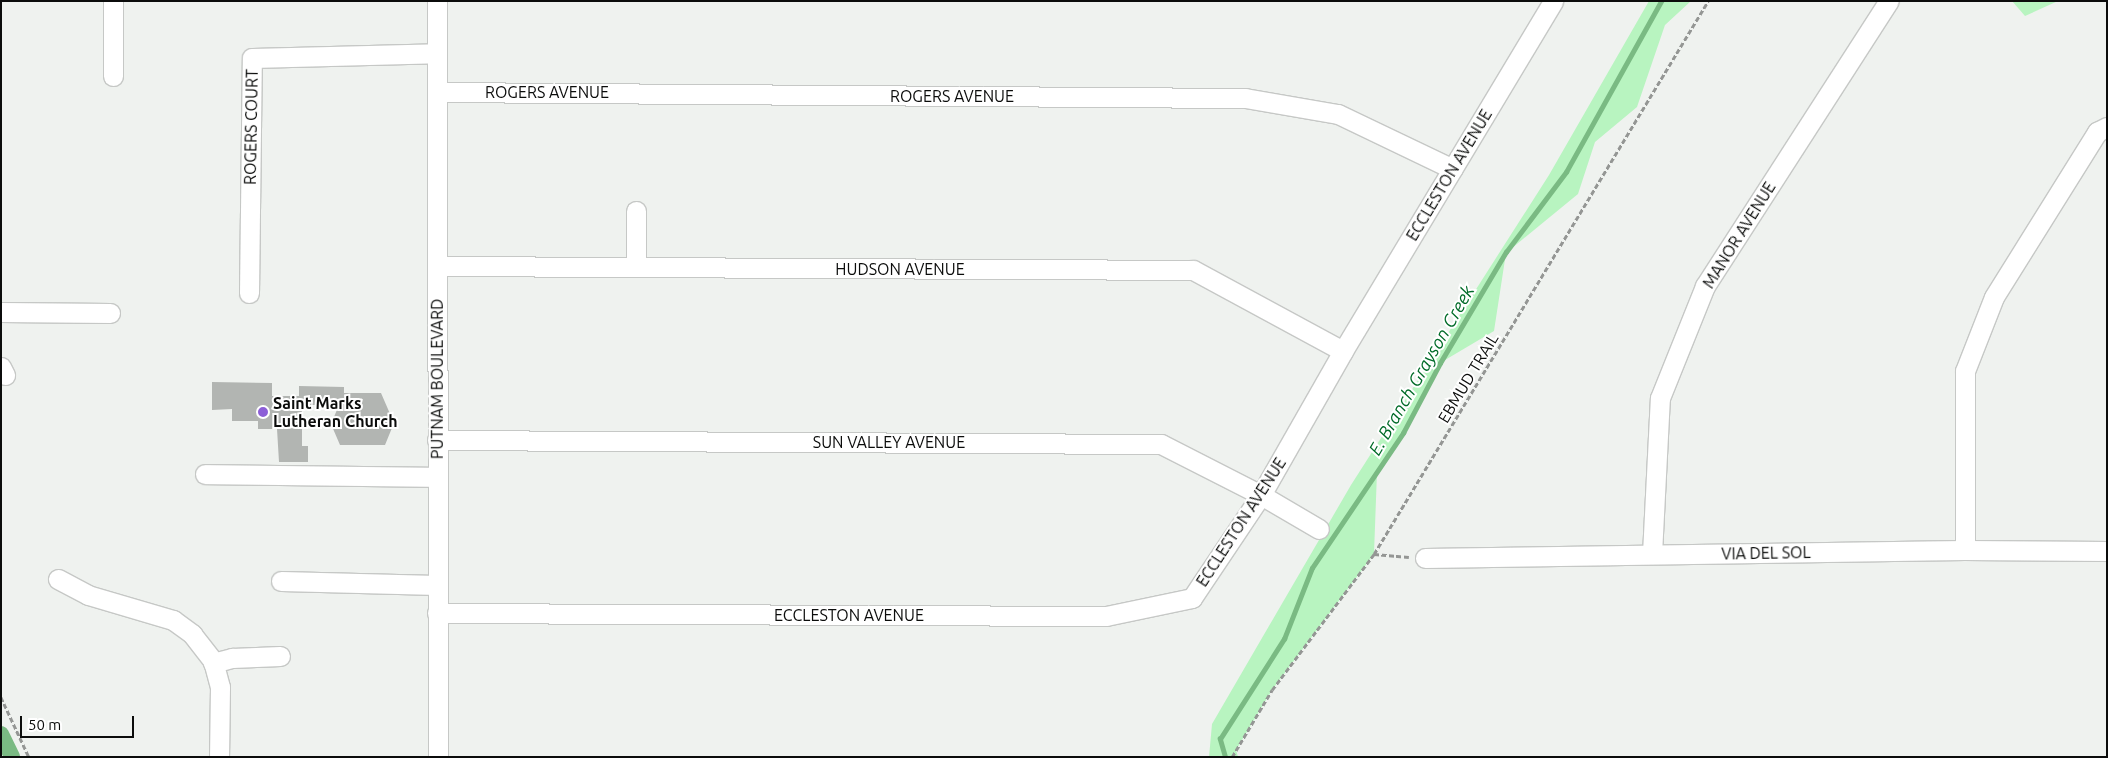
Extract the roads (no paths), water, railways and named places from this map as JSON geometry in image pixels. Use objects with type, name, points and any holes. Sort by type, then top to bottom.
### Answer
[{"type":"street","points":[[113,1],[113,76]]},
{"type":"street","name":"PUTNAM BOULEVARD","points":[[438,1],[438,757]]},
{"type":"street","name":"ECCLESTON AVENUE","points":[[438,613],[1106,616],[1192,598],[1261,495],[1343,351],[1553,1]]},
{"type":"street","name":"MANOR AVENUE","points":[[1652,554],[1660,398],[1705,286],[1889,1]]},
{"type":"street","name":"ROGERS COURT","points":[[249,293],[252,58],[437,52]]},
{"type":"street","name":"ROGERS AVENUE","points":[[437,92],[1245,98],[1338,114],[1453,168]]},
{"type":"street","points":[[1965,550],[1965,371],[1994,297],[2097,132],[2107,128]]},
{"type":"street","points":[[636,211],[636,267]]},
{"type":"street","name":"HUDSON AVENUE","points":[[437,266],[1193,270],[1343,351]]},
{"type":"street","points":[[1,312],[110,313]]},
{"type":"street","name":"SUN VALLEY AVENUE","points":[[438,440],[1161,444],[1261,495],[1319,528]]},
{"type":"street","points":[[205,474],[438,477]]},
{"type":"street","name":"VIA DEL SOL","points":[[1425,558],[1965,550],[2107,551]]},
{"type":"street","points":[[58,579],[88,595],[173,620],[192,634],[213,663],[220,687],[219,757]]},
{"type":"street","points":[[281,581],[438,585]]},
{"type":"street","points":[[213,663],[232,658],[280,656]]},
{"type":"waterway","name":"E. Branch Grayson Creek","points":[[1225,757],[1220,739],[1284,639],[1312,568],[1403,433],[1440,363],[1506,252],[1566,172],[1661,1]]},
{"type":"waterway","points":[[1,734],[12,757]]},
{"type":"place","name":"Saint Marks Lutheran Church","points":[[263,412]]}]
